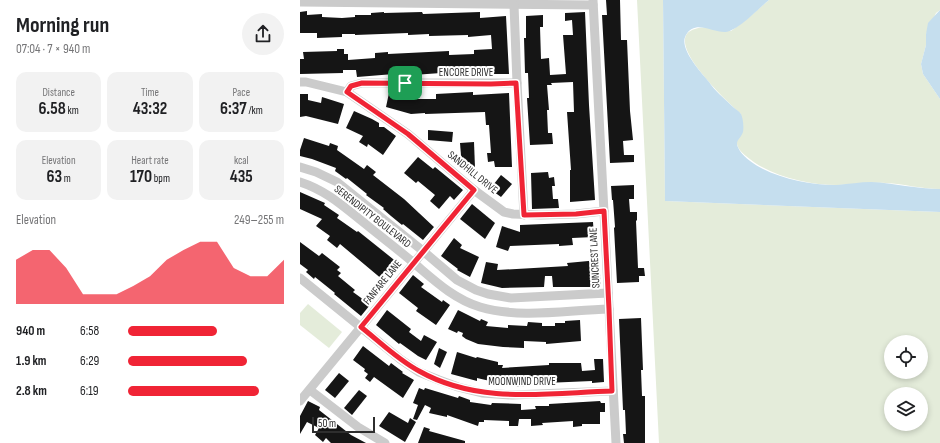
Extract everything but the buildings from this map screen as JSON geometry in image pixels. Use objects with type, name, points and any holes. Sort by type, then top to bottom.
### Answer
[{"type":"street","points":[[300,2],[514,5],[593,2]]},
{"type":"street","name":"SUNCREST LANE","points":[[593,2],[612,391],[616,443]]},
{"type":"street","points":[[514,5],[516,83],[524,215]]},
{"type":"street","points":[[300,82],[306,82],[347,92]]},
{"type":"street","name":"ENCORE DRIVE","points":[[347,92],[351,86],[362,83],[516,83]]},
{"type":"street","name":"SANDHILL DRIVE","points":[[347,92],[408,134],[474,190],[504,212],[524,215],[576,214],[604,211]]},
{"type":"street","name":"SERENDIPITY BOULEVARD","points":[[300,167],[316,172],[337,182],[457,280],[476,290],[488,294],[511,298],[608,293]]},
{"type":"street","name":"SERENDIPITY BOULEVARD","points":[[300,182],[313,186],[331,196],[443,288],[455,297],[469,304],[493,310],[517,313],[609,309]]},
{"type":"street","name":"FANFARE LANE","points":[[300,401],[474,190]]},
{"type":"street","name":"MOONWIND DRIVE","points":[[300,278],[400,359],[419,372],[439,380],[482,393],[512,395],[612,391]]},
{"type":"street","points":[[310,390],[358,427],[385,443]]},
{"type":"green space","points":[[637,0],[663,0],[665,201],[940,212],[940,443],[659,443]]},
{"type":"green space","points":[[769,0],[940,0],[940,10],[936,13],[926,34],[926,45],[921,64],[923,74],[940,99],[940,189],[886,183],[825,185],[801,181],[766,169],[755,163],[742,152],[737,143],[741,114],[700,72],[685,45],[686,35],[695,29],[704,27],[731,31]]},
{"type":"green space","points":[[308,304],[342,332],[329,348],[300,325],[300,313]]},
{"type":"water","points":[[663,0],[769,0],[737,27],[731,30],[721,32],[699,27],[694,28],[690,30],[684,40],[688,53],[696,66],[717,91],[741,114],[743,120],[743,132],[737,145],[740,151],[748,159],[771,173],[799,181],[826,185],[871,182],[940,189],[940,212],[665,201]]},
{"type":"water","points":[[940,10],[940,99],[923,74],[921,64],[926,45],[928,23]]},
{"type":"route","points":[[362,83],[405,83],[516,83],[524,215],[576,214],[604,211],[612,391],[512,395],[482,393],[458,387],[419,372],[400,359],[361,327],[474,190],[408,134],[347,92],[351,86],[362,83]]}]
